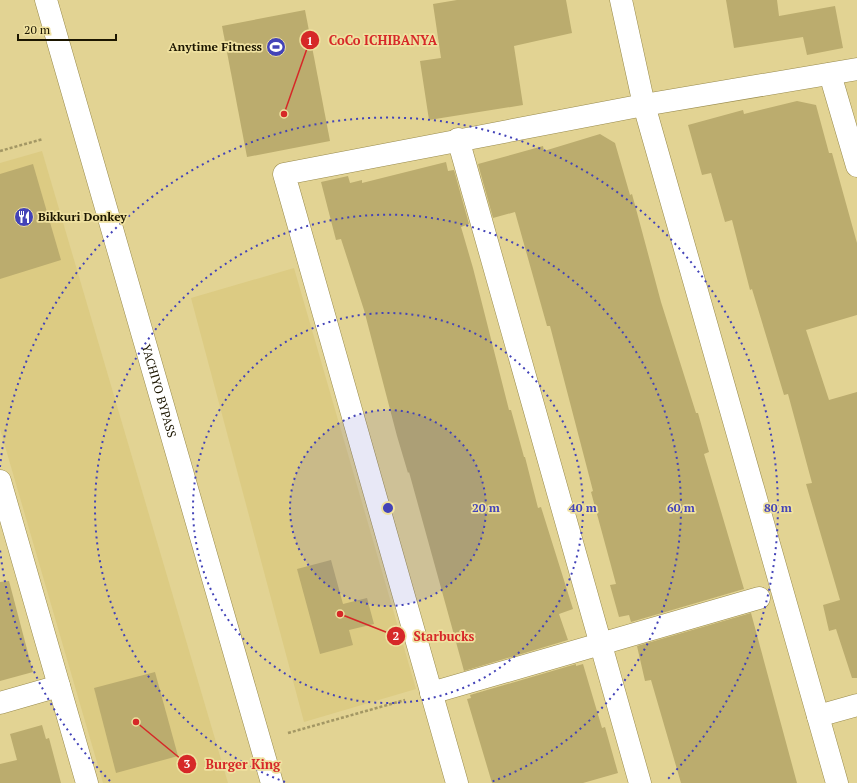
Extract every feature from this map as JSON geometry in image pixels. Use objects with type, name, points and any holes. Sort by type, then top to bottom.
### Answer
[{"type":"main road","name":"YACHIYO BYPASS","points":[[46,0],[272,783]]},
{"type":"main road","points":[[621,0],[644,105],[837,783]]},
{"type":"main road","points":[[457,783],[284,174],[458,139],[644,105],[857,69]]},
{"type":"main road","points":[[830,74],[857,166]]},
{"type":"main road","points":[[458,139],[640,783]]},
{"type":"main road","points":[[0,481],[88,783]]},
{"type":"main road","points":[[431,693],[759,598]]},
{"type":"main road","points":[[0,702],[59,686]]},
{"type":"main road","points":[[818,716],[857,705]]},
{"type":"path","points":[[0,151],[42,139]]},
{"type":"path","points":[[288,733],[431,693]]},
{"type":"shaded area","points":[[42,151],[228,783],[103,783],[0,429],[0,163]]},
{"type":"shaded area","points":[[294,268],[416,689],[304,722],[191,298]]},
{"type":"building","points":[[457,0],[566,0],[572,33],[514,46],[523,105],[429,120],[420,61],[441,58],[433,4]]},
{"type":"building","points":[[726,0],[777,0],[779,16],[835,6],[843,48],[807,55],[803,37],[734,48]]},
{"type":"building","points":[[305,10],[330,141],[247,157],[222,26]]},
{"type":"building","points":[[797,101],[816,105],[829,153],[832,153],[857,243],[857,315],[806,330],[829,400],[857,392],[857,678],[852,678],[836,629],[829,631],[823,605],[840,600],[806,484],[812,483],[788,394],[784,395],[752,289],[750,290],[732,220],[725,222],[711,173],[702,175],[688,125],[743,110],[744,114]]},
{"type":"building","points":[[600,134],[615,143],[630,195],[632,194],[661,302],[696,413],[698,413],[709,452],[704,454],[744,589],[631,622],[629,615],[619,617],[610,585],[616,584],[591,492],[593,491],[550,326],[547,326],[515,212],[493,218],[478,164],[543,146],[544,151]]},
{"type":"building","points":[[446,162],[448,171],[454,170],[469,224],[461,227],[473,268],[509,410],[511,410],[525,457],[538,508],[541,507],[573,609],[559,614],[568,640],[464,671],[409,472],[408,473],[397,436],[364,310],[341,239],[336,240],[321,182],[348,176],[350,183],[362,180],[362,183]]},
{"type":"building","name":"Bikkuri Donkey","points":[[33,164],[61,260],[0,279],[0,174]]},
{"type":"building","points":[[331,560],[343,604],[367,598],[374,624],[349,630],[353,645],[320,654],[297,569]]},
{"type":"building","points":[[9,581],[33,672],[0,681],[0,582]]},
{"type":"building","points":[[751,613],[797,783],[681,783],[651,680],[645,681],[637,646]]},
{"type":"building","points":[[576,664],[576,666],[583,664],[602,728],[605,727],[618,773],[583,783],[492,783],[467,699],[471,698],[470,695]]},
{"type":"building","points":[[155,672],[178,756],[116,773],[94,688]]},
{"type":"building","points":[[42,725],[46,739],[49,738],[61,783],[0,783],[0,764],[17,760],[10,734]]},
{"type":"place","name":"Anytime Fitness","points":[[276,47]]},
{"type":"place","name":"CoCo ICHIBANYA","points":[[284,114]]},
{"type":"place","name":"Bikkuri Donkey","points":[[24,217]]},
{"type":"place","name":"Starbucks","points":[[340,614]]},
{"type":"place","name":"Burger King","points":[[136,722]]}]
